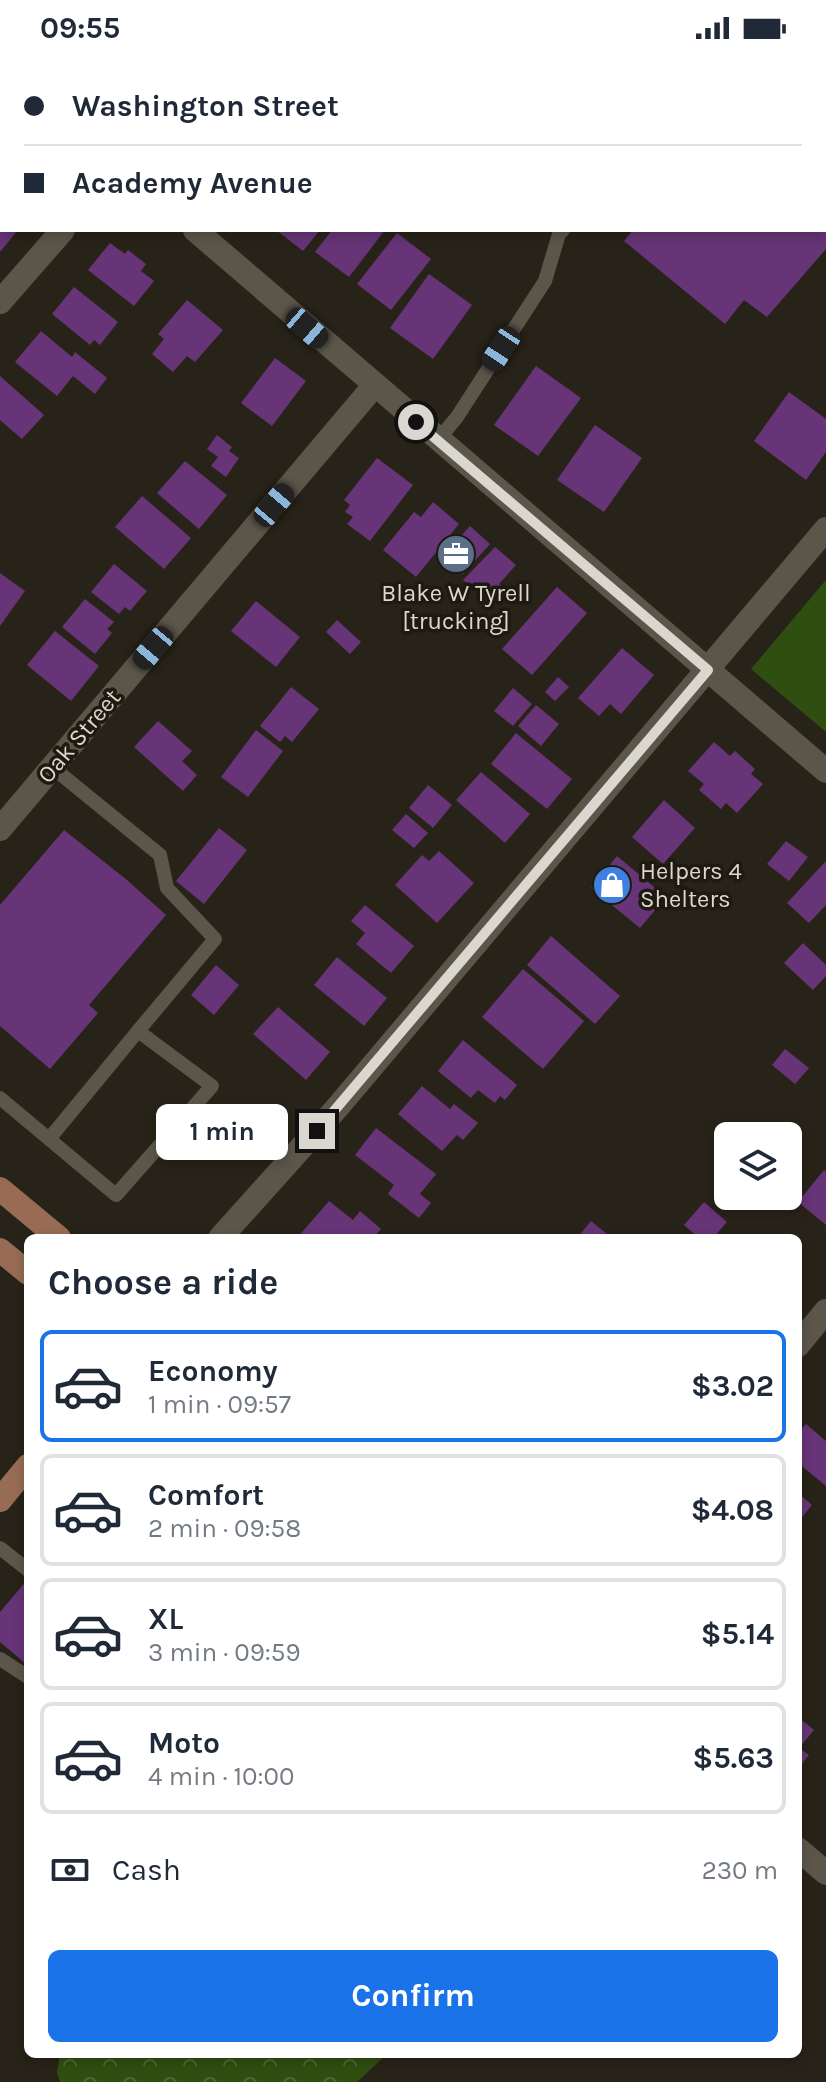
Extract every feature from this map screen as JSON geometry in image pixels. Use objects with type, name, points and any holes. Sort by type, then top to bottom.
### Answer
[{"type":"main road","points":[[0,1189],[54,1234]]},
{"type":"main road","points":[[0,1250],[24,1270]]},
{"type":"main road","points":[[0,1500],[24,1471]]},
{"type":"street","points":[[0,302],[61,232]]},
{"type":"street","points":[[197,232],[826,771]]},
{"type":"street","name":"Oak Street","points":[[0,829],[374,386]]},
{"type":"street","points":[[224,1234],[336,1109],[826,529]]},
{"type":"street","points":[[802,1340],[826,1311]]},
{"type":"street","points":[[802,1852],[826,1873]]},
{"type":"lane","points":[[438,440],[457,417],[545,281],[561,232]]},
{"type":"lane","points":[[49,1139],[215,939],[167,888],[160,855],[52,767]]},
{"type":"lane","points":[[0,1098],[116,1195],[212,1086],[138,1031]]},
{"type":"lane","points":[[0,1548],[24,1567]]},
{"type":"lane","points":[[0,1659],[24,1674]]},
{"type":"green space","points":[[826,580],[826,732],[751,669]]},
{"type":"green space","points":[[59,2058],[383,2058],[357,2082],[60,2082],[57,2072]]},
{"type":"building","points":[[0,232],[16,232],[0,252]]},
{"type":"building","points":[[279,232],[318,232],[303,251]]},
{"type":"building","points":[[330,232],[383,232],[349,277],[315,252]]},
{"type":"building","points":[[631,232],[826,232],[826,249],[767,317],[744,300],[725,324],[624,241]]},
{"type":"building","points":[[397,233],[431,259],[391,310],[357,284]]},
{"type":"building","points":[[110,243],[125,254],[128,250],[146,264],[141,271],[154,281],[134,306],[88,270]]},
{"type":"building","points":[[429,274],[472,305],[433,359],[390,328]]},
{"type":"building","points":[[74,287],[118,322],[100,345],[94,340],[90,345],[52,314]]},
{"type":"building","points":[[187,300],[223,330],[195,362],[187,356],[173,372],[152,354],[164,339],[158,334]]},
{"type":"building","points":[[41,331],[72,357],[75,352],[107,378],[95,394],[73,376],[57,396],[15,362]]},
{"type":"building","points":[[275,358],[306,381],[272,426],[241,403]]},
{"type":"building","points":[[536,366],[581,398],[538,456],[494,425]]},
{"type":"building","points":[[0,376],[44,415],[22,439],[0,420]]},
{"type":"building","points":[[789,392],[826,419],[826,452],[806,480],[754,441]]},
{"type":"building","points":[[595,425],[642,458],[604,512],[557,480]]},
{"type":"building","points":[[217,435],[232,447],[229,451],[239,458],[226,477],[211,466],[218,457],[207,449]]},
{"type":"building","points":[[377,458],[413,485],[370,541],[347,524],[353,517],[345,512],[350,505],[344,500]]},
{"type":"building","points":[[185,461],[227,495],[199,529],[157,493]]},
{"type":"building","points":[[142,496],[191,538],[164,569],[115,527]]},
{"type":"building","points":[[433,502],[459,524],[416,577],[383,550],[414,512],[421,517]]},
{"type":"building","points":[[470,526],[490,544],[463,574],[443,556]]},
{"type":"building","points":[[495,547],[516,565],[499,584],[503,587],[490,603],[463,580]]},
{"type":"building","points":[[114,564],[147,591],[130,611],[125,607],[119,614],[91,592]]},
{"type":"building","points":[[0,573],[25,591],[0,626]]},
{"type":"building","points":[[557,587],[587,613],[532,675],[502,649]]},
{"type":"building","points":[[85,599],[114,622],[107,629],[112,633],[95,654],[62,627]]},
{"type":"building","points":[[256,601],[300,637],[276,667],[231,631]]},
{"type":"building","points":[[337,620],[361,642],[350,654],[326,632]]},
{"type":"building","points":[[55,631],[99,666],[71,701],[27,665]]},
{"type":"building","points":[[622,648],[654,675],[621,714],[610,704],[599,716],[578,698]]},
{"type":"building","points":[[558,677],[569,687],[555,701],[545,692]]},
{"type":"building","points":[[291,687],[319,709],[292,742],[285,736],[280,742],[260,726]]},
{"type":"building","points":[[513,688],[532,704],[513,726],[494,711]]},
{"type":"building","points":[[536,705],[559,724],[541,746],[518,726]]},
{"type":"building","points":[[158,721],[192,751],[182,761],[197,775],[183,791],[134,747]]},
{"type":"building","points":[[256,730],[283,751],[248,797],[221,777]]},
{"type":"building","points":[[516,733],[572,779],[547,809],[491,764]]},
{"type":"building","points":[[714,742],[730,756],[735,751],[755,769],[751,774],[763,784],[737,813],[726,803],[721,809],[699,790],[704,784],[688,771]]},
{"type":"building","points":[[481,772],[530,814],[505,843],[456,800]]},
{"type":"building","points":[[428,785],[452,805],[433,828],[409,808]]},
{"type":"building","points":[[664,800],[695,828],[663,864],[632,837]]},
{"type":"building","points":[[406,814],[428,833],[414,848],[392,830]]},
{"type":"building","points":[[219,828],[247,850],[204,904],[176,881]]},
{"type":"building","points":[[64,830],[166,915],[89,1005],[98,1013],[50,1069],[0,1026],[0,905]]},
{"type":"building","points":[[786,841],[808,857],[789,881],[767,864]]},
{"type":"building","points":[[439,851],[474,883],[437,923],[395,885],[422,855],[429,861]]},
{"type":"building","points":[[617,856],[666,897],[640,928],[591,888]]},
{"type":"building","points":[[826,861],[826,905],[809,923],[787,903]]},
{"type":"building","points":[[365,905],[414,946],[391,973],[356,944],[365,933],[351,921]]},
{"type":"building","points":[[551,936],[620,996],[595,1024],[527,965]]},
{"type":"building","points":[[803,943],[826,965],[826,976],[813,990],[784,963]]},
{"type":"building","points":[[337,957],[387,998],[364,1026],[314,985]]},
{"type":"building","points":[[216,965],[239,985],[214,1015],[191,995]]},
{"type":"building","points":[[523,969],[584,1021],[543,1069],[482,1017]]},
{"type":"building","points":[[278,1007],[330,1052],[306,1080],[253,1034]]},
{"type":"building","points":[[463,1040],[517,1085],[505,1100],[500,1096],[495,1103],[478,1090],[471,1098],[438,1071]]},
{"type":"building","points":[[785,1049],[809,1068],[795,1084],[772,1065]]},
{"type":"building","points":[[422,1086],[450,1109],[454,1104],[478,1123],[463,1140],[457,1135],[442,1151],[398,1114]]},
{"type":"building","points":[[376,1128],[436,1174],[420,1194],[431,1203],[419,1218],[388,1194],[394,1185],[355,1155]]},
{"type":"building","points":[[824,1170],[826,1225],[802,1205],[802,1197]]},
{"type":"building","points":[[329,1201],[353,1220],[360,1211],[381,1229],[377,1234],[300,1234]]},
{"type":"building","points":[[704,1202],[727,1222],[716,1234],[694,1234],[684,1225]]},
{"type":"building","points":[[591,1221],[607,1234],[580,1234]]},
{"type":"building","points":[[806,1424],[826,1441],[826,1486],[802,1466],[802,1428]]},
{"type":"building","points":[[802,1496],[812,1505],[802,1517]]},
{"type":"building","points":[[24,1584],[24,1662],[0,1642],[0,1612]]},
{"type":"building","points":[[802,1720],[814,1730],[802,1744]]},
{"type":"building","points":[[802,1750],[809,1755],[802,1764]]},
{"type":"place","name":"Blake W Tyrell [trucking]","points":[[456,554]]},
{"type":"place","name":"Helpers 4 Shelters","points":[[612,885]]},
{"type":"route","points":[[317,1131],[708,670],[416,422]]}]
